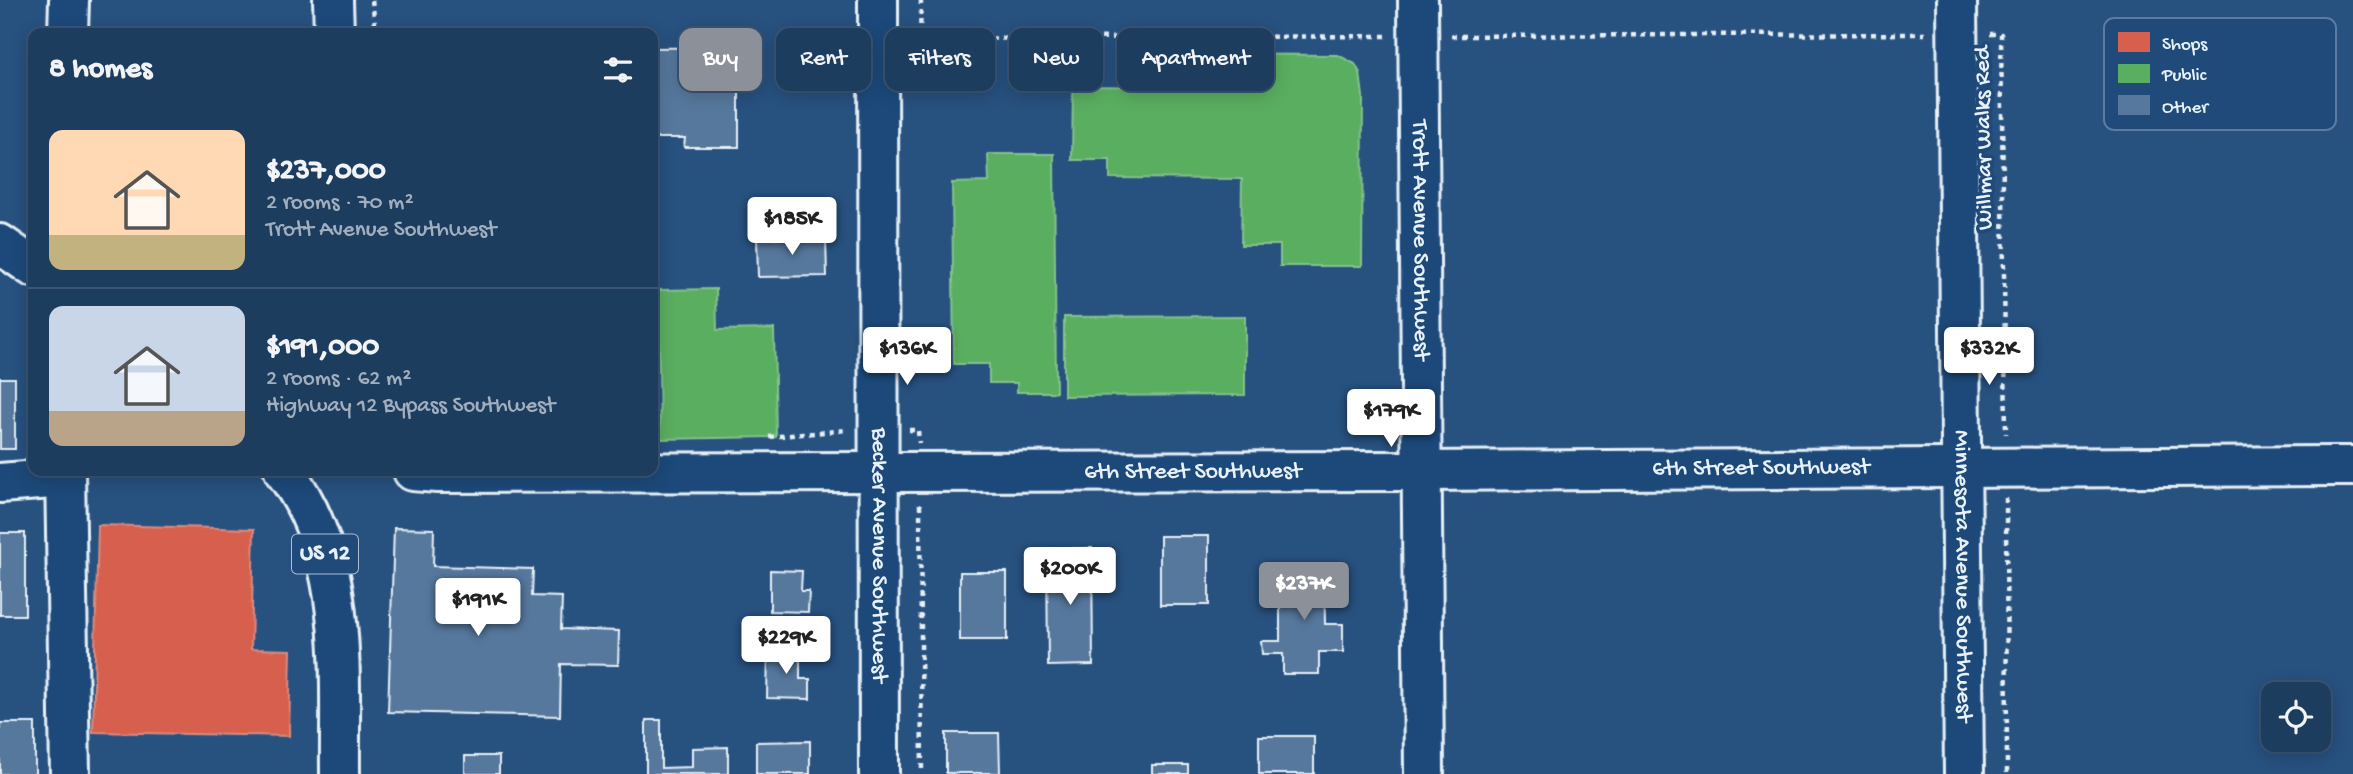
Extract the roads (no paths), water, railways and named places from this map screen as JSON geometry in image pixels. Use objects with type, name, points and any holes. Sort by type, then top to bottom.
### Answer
[{"type":"main road","points":[[68,28],[69,0]]},
{"type":"main road","points":[[334,0],[334,28]]},
{"type":"main road","name":"Becker Avenue Southwest","points":[[878,0],[879,774]]},
{"type":"main road","name":"Trott Avenue Southwest","points":[[1418,0],[1424,774]]},
{"type":"main road","name":"Minnesota Avenue Southwest","points":[[1957,0],[1964,774]]},
{"type":"main road","points":[[0,244],[28,264]]},
{"type":"main road","name":"6th Street Southwest","points":[[658,473],[2353,466]]},
{"type":"main road","points":[[0,483],[57,476]]},
{"type":"main road","points":[[65,476],[70,774]]},
{"type":"main road","name":"US 12","points":[[288,476],[313,520],[326,557],[335,602],[339,646],[340,774]]}]
